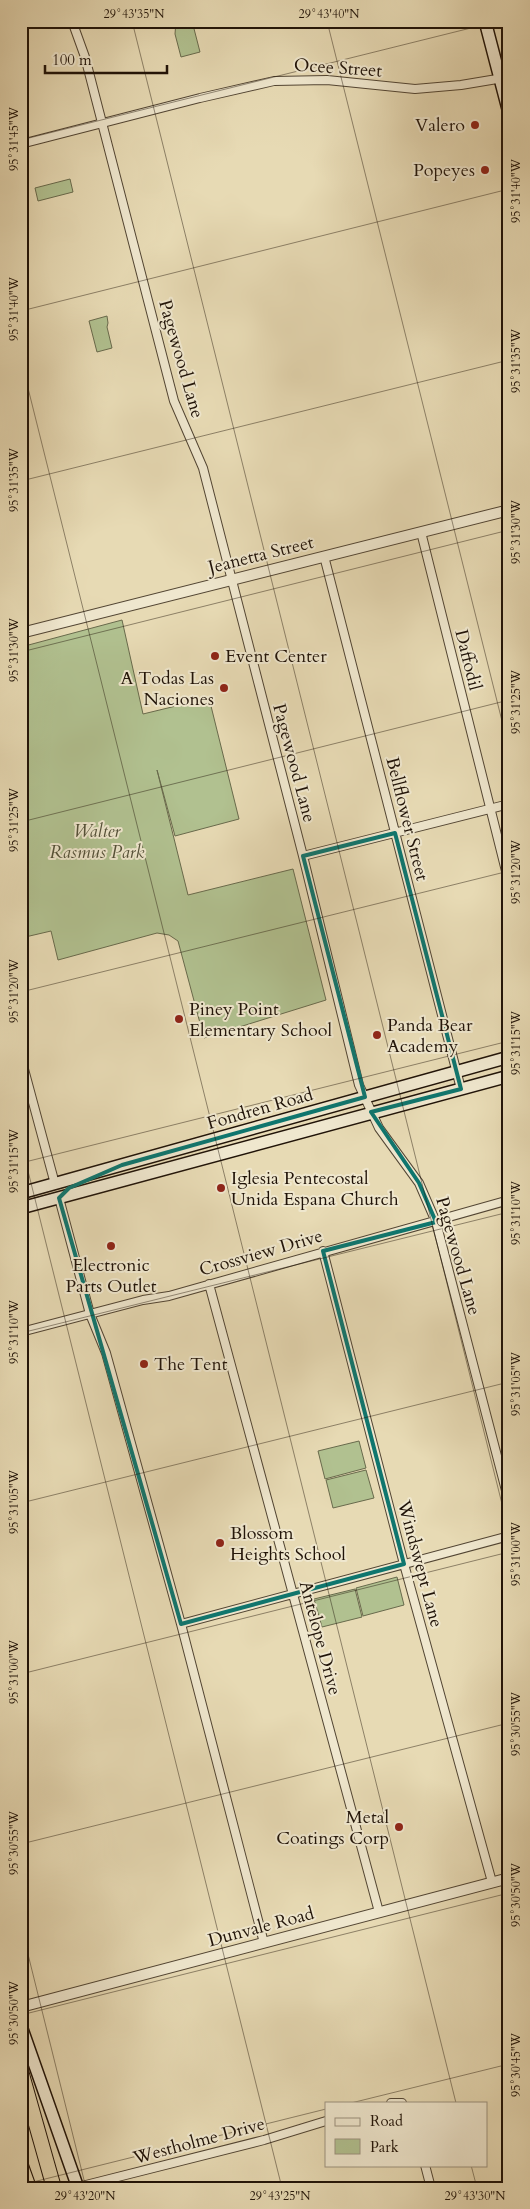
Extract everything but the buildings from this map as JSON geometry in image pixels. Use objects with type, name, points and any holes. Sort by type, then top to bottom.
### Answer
[{"type":"highway","points":[[21,2070],[54,2188]]},
{"type":"highway","points":[[21,2121],[45,2188]]},
{"type":"highway","points":[[21,2166],[29,2188]]},
{"type":"main road","points":[[485,21],[504,77],[509,113]]},
{"type":"main road","name":"Fondren Road","points":[[21,1193],[509,1057]]},
{"type":"main road","name":"Fondren Road","points":[[21,1208],[509,1076]]},
{"type":"main road","points":[[263,1127],[266,1143]]},
{"type":"main road","points":[[165,1154],[168,1169]]},
{"type":"main road","points":[[59,1198],[69,1188],[122,1165]]},
{"type":"main road","points":[[21,1202],[49,1192],[55,1184]]},
{"type":"main road","points":[[21,2026],[78,2188]]},
{"type":"main road","points":[[21,2080],[60,2188]]},
{"type":"street","name":"Pagewood Lane","points":[[72,21],[85,57],[103,123],[174,401],[203,468],[303,856],[359,1085],[379,1128],[420,1183],[436,1222],[509,1502]]},
{"type":"street","name":"Ocee Street","points":[[21,144],[274,81],[327,80],[415,89],[461,85],[504,77]]},
{"type":"street","name":"Jeanetta Street","points":[[21,633],[509,510]]},
{"type":"street","name":"Daffodil","points":[[421,532],[509,883]]},
{"type":"street","name":"Bellflower Street","points":[[324,556],[461,1088]]},
{"type":"street","points":[[303,856],[509,804]]},
{"type":"street","points":[[21,1058],[55,1184]]},
{"type":"street","points":[[59,1198],[90,1314],[106,1353],[181,1624],[264,1942]]},
{"type":"street","name":"Crossview Drive","points":[[21,1332],[169,1296],[509,1200]]},
{"type":"street","name":"Windswept Lane","points":[[323,1251],[404,1564],[492,1882]]},
{"type":"street","name":"Antelope Drive","points":[[209,1284],[379,1912]]},
{"type":"street","points":[[181,1624],[509,1536]]},
{"type":"street","name":"Dunvale Road","points":[[21,2007],[509,1878]]},
{"type":"street","name":"Westholme Drive","points":[[78,2188],[264,2140],[325,2121]]},
{"type":"street","points":[[425,2166],[432,2188]]},
{"type":"highlighted area","points":[[395,833],[461,1089],[371,1112],[419,1183],[436,1222],[323,1251],[404,1564],[181,1624],[59,1198],[69,1188],[122,1165],[365,1097],[303,856]]},
{"type":"green space","points":[[176,21],[192,21],[200,52],[181,57],[175,34]]},
{"type":"green space","points":[[70,179],[73,192],[38,201],[35,188]]},
{"type":"green space","points":[[107,316],[107,327],[112,348],[97,352],[89,321]]},
{"type":"green space","name":"Walter Rasmus Park","points":[[122,620],[143,714],[209,698],[239,819],[175,836],[157,770],[188,895],[293,869],[326,1000],[204,1038],[178,941],[169,935],[157,933],[58,960],[51,931],[21,938],[21,647]]},
{"type":"green space","points":[[359,1441],[366,1468],[325,1479],[318,1451]]},
{"type":"green space","points":[[366,1470],[374,1498],[333,1508],[326,1480]]},
{"type":"green space","points":[[397,1577],[404,1605],[363,1616],[356,1588]]},
{"type":"green space","points":[[355,1589],[362,1617],[322,1627],[314,1599]]},
{"type":"place","name":"Valero","points":[[475,125]]},
{"type":"place","name":"Popeyes","points":[[485,170]]},
{"type":"place","name":"Event Center","points":[[215,656]]},
{"type":"place","name":"A Todas Las Naciones","points":[[224,688]]},
{"type":"place","name":"Piney Point Elementary School","points":[[179,1019]]},
{"type":"place","name":"Panda Bear Academy","points":[[377,1035]]},
{"type":"place","name":"Iglesia Pentecostal Unida Espana Church","points":[[221,1188]]},
{"type":"place","name":"Electronic Parts Outlet","points":[[111,1246]]},
{"type":"place","name":"The Tent","points":[[144,1364]]},
{"type":"place","name":"Blossom Heights School","points":[[220,1543]]},
{"type":"place","name":"Metal Coatings Corp","points":[[399,1827]]}]
